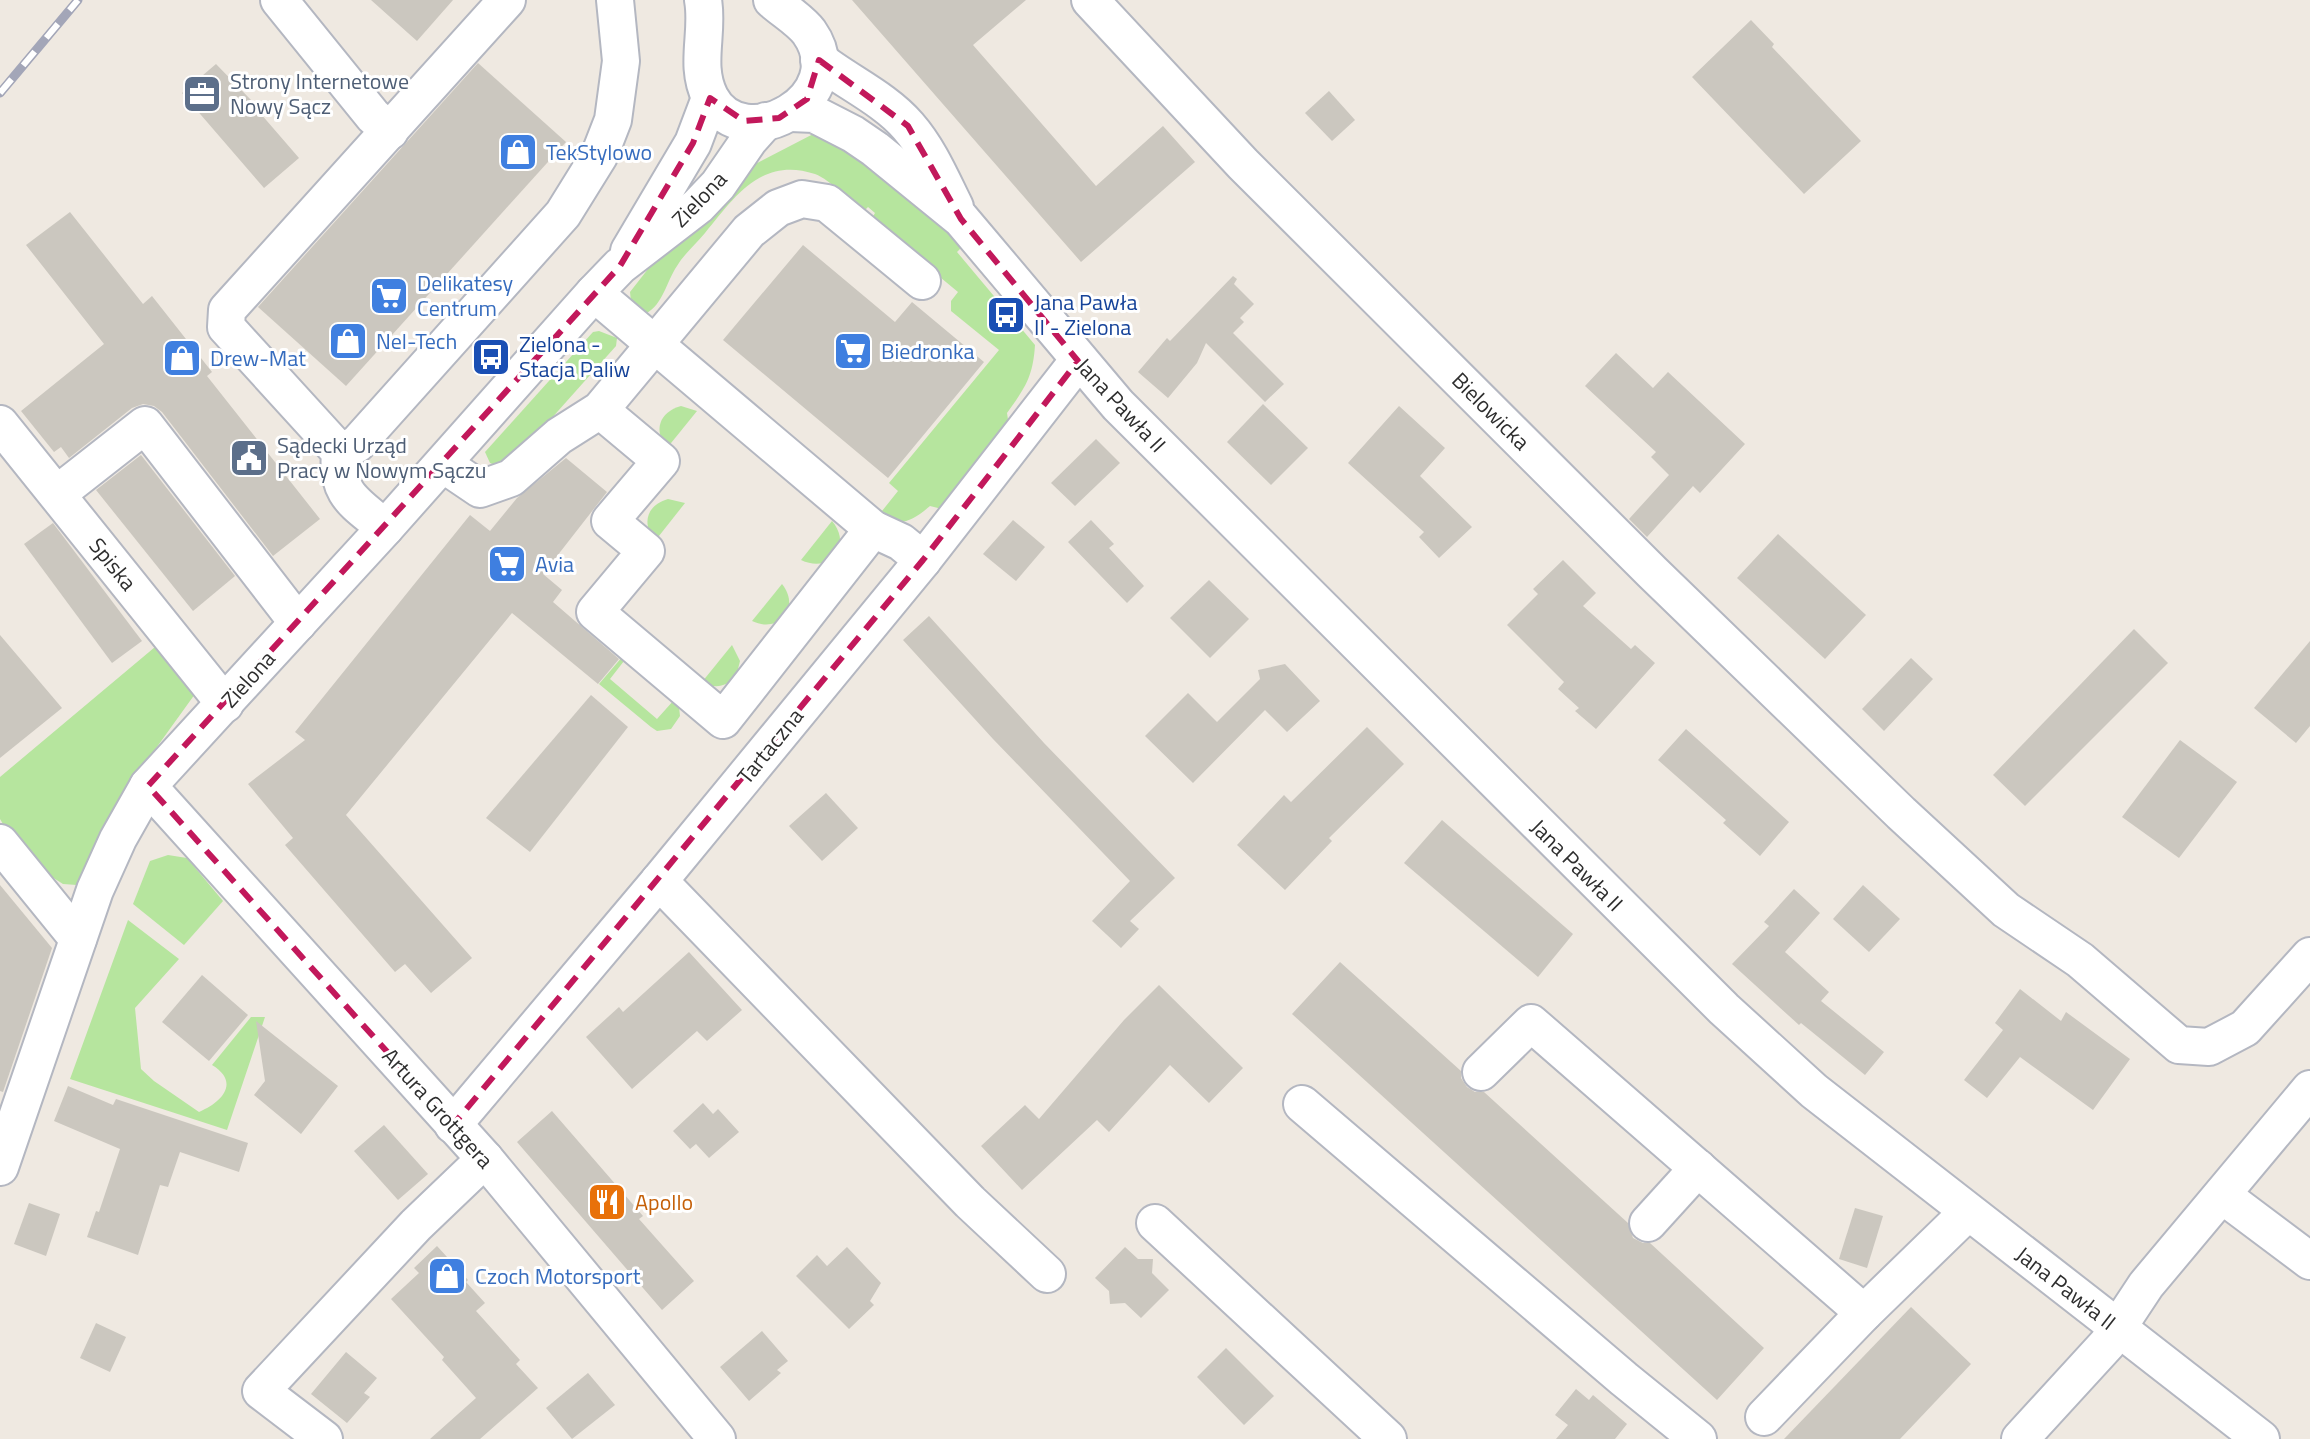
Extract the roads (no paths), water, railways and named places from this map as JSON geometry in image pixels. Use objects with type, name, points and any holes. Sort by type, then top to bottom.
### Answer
[{"type":"street","points":[[279,0],[373,116],[390,131]]},
{"type":"street","points":[[385,528],[347,495],[338,475],[340,452],[226,327],[227,310],[507,0]]},
{"type":"street","points":[[340,452],[357,444],[563,214],[599,156],[613,120],[621,61],[615,0]]},
{"type":"street","points":[[703,0],[705,13],[700,59],[710,98]]},
{"type":"street","points":[[772,0],[807,29],[816,43],[819,60]]},
{"type":"street","name":"Bielowicka","points":[[1090,0],[1243,164],[1652,572],[2006,910],[2080,960],[2179,1045],[2209,1047],[2245,1028],[2310,956]]},
{"type":"street","name":"Jana Pawła II","points":[[819,60],[895,113],[908,126],[930,156],[961,219]]},
{"type":"street","name":"Zielona","points":[[0,1167],[106,865],[148,786],[443,464],[594,293],[620,266],[698,206],[718,185],[749,140],[807,99],[814,88],[819,60]]},
{"type":"street","name":"Jana Pawła II","points":[[710,98],[719,110],[753,123],[814,114],[875,149],[961,219],[1118,405],[1733,1018],[1814,1091],[2261,1439]]},
{"type":"street","name":"Zielona","points":[[620,266],[693,143],[710,98]]},
{"type":"street","points":[[443,464],[480,489],[511,478],[559,436],[600,410],[749,231],[778,208],[802,199],[827,203],[922,281]]},
{"type":"street","points":[[594,293],[873,529],[901,542],[923,560]]},
{"type":"street","name":"Tartaczna","points":[[453,1125],[923,560],[1078,361]]},
{"type":"street","points":[[600,410],[661,461],[610,521],[646,551],[595,612],[723,720],[873,529]]},
{"type":"street","name":"Spiska","points":[[0,424],[225,704]]},
{"type":"street","points":[[57,494],[145,425],[298,623]]},
{"type":"street","name":"Artura Grottgera","points":[[148,786],[485,1159],[700,1432]]},
{"type":"street","points":[[0,843],[78,939]]},
{"type":"street","points":[[659,881],[970,1202],[1047,1274]]},
{"type":"street","points":[[1481,1072],[1531,1023],[1864,1313]]},
{"type":"street","points":[[2020,1439],[2118,1328],[2146,1285],[2310,1089]]},
{"type":"street","points":[[1302,1104],[1698,1439]]},
{"type":"street","points":[[324,1439],[261,1391],[416,1225],[485,1159]]},
{"type":"street","points":[[1648,1223],[1698,1168]]},
{"type":"street","points":[[2222,1195],[2310,1261]]},
{"type":"street","points":[[1764,1417],[1864,1313],[1968,1212]]},
{"type":"street","points":[[1155,1223],[1388,1439]]},
{"type":"railway","points":[[0,93],[78,0]]},
{"type":"place","name":"Strony Internetowe Nowy Sącz","points":[[202,94]]},
{"type":"place","name":"TekStylowo","points":[[518,152]]},
{"type":"place","name":"Delikatesy Centrum","points":[[389,296]]},
{"type":"place","name":"Jana Pawła II - Zielona","points":[[1006,315]]},
{"type":"place","name":"Nel-Tech","points":[[348,341]]},
{"type":"place","name":"Biedronka","points":[[853,351]]},
{"type":"place","name":"Zielona - Stacja Paliw","points":[[491,357]]},
{"type":"place","name":"Drew-Mat","points":[[182,358]]},
{"type":"place","name":"Sądecki Urząd Pracy w Nowym Sączu","points":[[249,458]]},
{"type":"place","name":"Avia","points":[[507,564]]},
{"type":"place","name":"Apollo","points":[[607,1202]]},
{"type":"place","name":"Czoch Motorsport","points":[[447,1276]]}]
